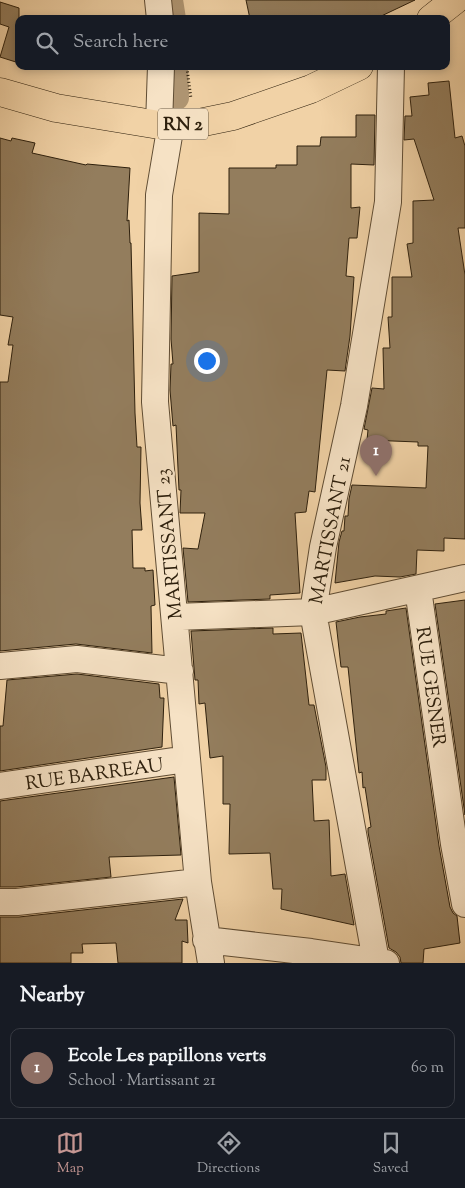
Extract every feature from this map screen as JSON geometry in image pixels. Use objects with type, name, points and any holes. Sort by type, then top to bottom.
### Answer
[{"type":"main road","points":[[436,15],[455,0]]},
{"type":"main road","name":"RN 2","points":[[0,92],[56,108],[174,125],[233,116],[311,90],[351,70]]},
{"type":"street","points":[[158,0],[160,15]]},
{"type":"street","name":"MARTISSANT 23","points":[[162,70],[174,125],[159,195],[155,402],[198,882],[209,951]]},
{"type":"street","name":"MARTISSANT 21","points":[[381,962],[313,612],[323,547],[354,406],[388,202],[391,70]]},
{"type":"street","points":[[175,617],[313,612],[465,578]]},
{"type":"street","name":"RUE GESNER","points":[[418,589],[454,844],[465,904]]},
{"type":"street","points":[[0,666],[77,659],[180,671]]},
{"type":"street","name":"RUE BARREAU","points":[[0,786],[187,760]]},
{"type":"street","points":[[0,902],[17,902],[198,882]]},
{"type":"street","points":[[209,951],[311,952],[381,962]]},
{"type":"path","points":[[174,125],[186,70]]},
{"type":"building","points":[[246,0],[415,0],[383,15],[249,15]]},
{"type":"building","points":[[0,2],[19,8],[19,15],[15,15],[15,62],[0,57],[9,27],[0,24]]},
{"type":"building","points":[[449,81],[455,138],[462,136],[465,146],[465,228],[458,228],[465,275],[465,539],[444,538],[444,551],[417,550],[416,574],[400,577],[375,576],[335,583],[339,542],[342,531],[344,531],[345,516],[348,516],[352,485],[426,488],[428,446],[418,446],[418,442],[367,440],[368,430],[364,429],[372,388],[384,389],[383,348],[390,348],[388,317],[392,317],[392,277],[412,277],[407,244],[413,243],[413,201],[434,200],[414,139],[404,140],[405,116],[412,116],[410,97],[429,95],[428,83]]},
{"type":"building","points":[[356,115],[375,115],[374,165],[351,164],[351,208],[360,207],[357,238],[349,238],[346,276],[354,277],[350,336],[345,371],[327,370],[315,492],[309,491],[306,512],[295,513],[300,593],[270,595],[270,599],[188,602],[183,548],[198,549],[205,513],[180,513],[181,490],[179,490],[176,425],[173,426],[170,390],[171,364],[173,364],[171,339],[172,276],[199,272],[199,213],[229,214],[229,168],[276,168],[276,165],[297,165],[297,146],[320,146],[321,137],[356,137]]},
{"type":"building","points":[[0,138],[11,141],[12,138],[35,143],[32,153],[86,165],[130,168],[127,221],[129,220],[131,243],[137,447],[141,447],[140,503],[142,530],[132,530],[133,568],[145,568],[145,571],[153,570],[155,605],[151,606],[152,653],[76,644],[0,651],[0,382],[8,382],[13,345],[8,345],[13,317],[0,315]]},
{"type":"building","points":[[465,600],[465,815],[435,604]]},
{"type":"building","points":[[406,608],[439,846],[450,907],[457,916],[460,943],[424,949],[423,963],[401,963],[400,957],[396,952],[389,948],[368,832],[368,828],[371,827],[365,787],[363,788],[362,772],[359,773],[348,667],[341,667],[336,622],[386,614],[386,611]]},
{"type":"building","points":[[273,628],[273,634],[301,633],[309,705],[314,705],[326,767],[326,780],[312,780],[314,821],[329,820],[331,876],[345,874],[354,925],[281,909],[282,889],[273,889],[270,853],[229,854],[230,804],[223,804],[223,756],[210,758],[205,703],[199,704],[198,680],[195,680],[191,631]]},
{"type":"building","points":[[77,674],[159,684],[160,698],[164,698],[162,747],[0,771],[0,726],[3,726],[7,680]]},
{"type":"building","points":[[174,777],[181,855],[109,857],[111,877],[0,887],[0,801]]},
{"type":"building","points":[[183,899],[175,920],[187,920],[188,943],[182,941],[182,963],[118,963],[116,943],[82,944],[83,953],[71,953],[71,963],[0,963],[0,917],[19,917]]},
{"type":"waterway","points":[[171,0],[173,15]]},
{"type":"waterway","points":[[176,70],[177,98]]},
{"type":"place","name":"Ecole Les papillons verts","points":[[376,476]]}]
